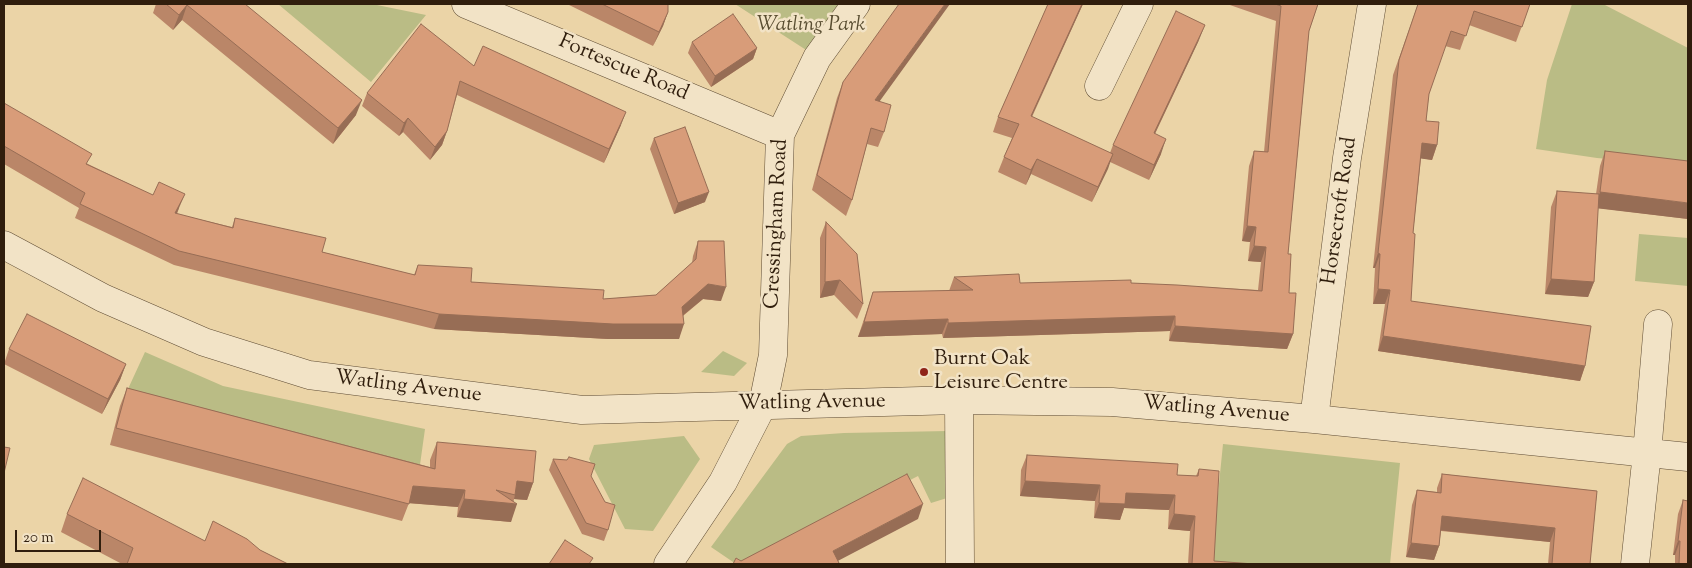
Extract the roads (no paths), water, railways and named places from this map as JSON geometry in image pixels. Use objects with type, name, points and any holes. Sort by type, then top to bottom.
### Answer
[{"type":"street","name":"Fortescue Road","points":[[466,4],[780,135]]},
{"type":"street","name":"Cressingham Road","points":[[668,564],[723,482],[764,404],[772,355],[780,135],[817,58],[856,4]]},
{"type":"street","points":[[1099,86],[1139,4]]},
{"type":"street","name":"Horsecroft Road","points":[[1314,419],[1347,158],[1372,4]]},
{"type":"street","name":"Watling Avenue","points":[[4,245],[103,298],[196,339],[309,375],[582,410],[959,400],[1112,402],[1314,419],[1688,457]]},
{"type":"street","points":[[1635,564],[1658,324]]},
{"type":"street","points":[[959,400],[960,564]]},
{"type":"place","name":"Burnt Oak Leisure Centre","points":[[924,372]]},
{"type":"park label","name":"Watling Park","points":[[811,26]]}]
